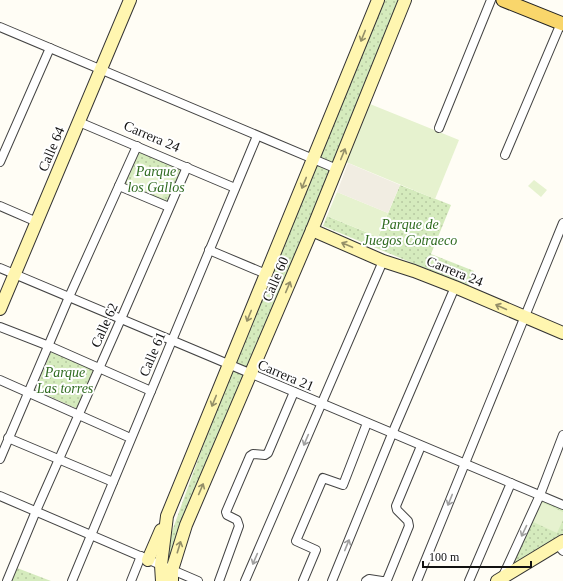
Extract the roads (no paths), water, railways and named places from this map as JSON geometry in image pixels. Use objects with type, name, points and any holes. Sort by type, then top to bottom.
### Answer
[{"type":"main road","points":[[503,0],[562,21]]},
{"type":"main road","points":[[528,0],[562,21]]},
{"type":"street","name":"Calle 64","points":[[0,309],[130,0]]},
{"type":"street","name":"Calle 60","points":[[169,572],[167,516],[378,0]]},
{"type":"street","name":"Calle 60","points":[[169,572],[186,525],[312,230],[405,0]]},
{"type":"street","points":[[439,128],[491,0]]},
{"type":"street","points":[[506,155],[562,21]]},
{"type":"street","points":[[0,27],[337,170]]},
{"type":"street","points":[[0,162],[50,48]]},
{"type":"street","name":"Carrera 24","points":[[79,122],[235,188]]},
{"type":"street","name":"Calle 61","points":[[72,581],[257,136]]},
{"type":"street","points":[[0,458],[69,297],[137,146]]},
{"type":"street","name":"Calle 62","points":[[7,581],[186,167]]},
{"type":"street","points":[[119,186],[169,207]]},
{"type":"street","points":[[0,206],[37,222]]},
{"type":"street","points":[[416,581],[563,223]]},
{"type":"street","name":"Carrera 24","points":[[312,230],[383,260],[455,287],[563,333]]},
{"type":"street","points":[[210,250],[266,274]]},
{"type":"street","points":[[245,581],[383,260]]},
{"type":"street","name":"Carrera 21","points":[[0,268],[563,505]]},
{"type":"street","points":[[332,581],[392,434],[455,287]]},
{"type":"street","points":[[0,327],[49,346],[151,391]]},
{"type":"street","points":[[0,380],[126,436]]},
{"type":"street","points":[[218,581],[239,526],[239,522],[226,512],[250,456],[253,454],[265,455],[268,452],[294,392]]},
{"type":"street","points":[[303,581],[316,550],[296,542],[323,478],[343,485],[367,423]]},
{"type":"street","points":[[503,580],[540,495],[563,435]]},
{"type":"street","points":[[8,438],[113,482]]},
{"type":"street","points":[[366,581],[369,579],[383,581],[387,580],[409,526],[408,521],[397,510],[396,506],[422,446]]},
{"type":"street","points":[[469,581],[511,483]]},
{"type":"street","points":[[0,496],[145,558],[169,572],[198,581]]},
{"type":"street","points":[[131,581],[167,516]]},
{"type":"street","points":[[503,580],[563,548]]},
{"type":"street","points":[[162,581],[169,572]]},
{"type":"park label","name":"Parque los Gallos","points":[[156,180]]},
{"type":"park label","name":"Parque de Juegos Cotraeco","points":[[410,232]]},
{"type":"park label","name":"Parque Las torres","points":[[65,380]]}]
